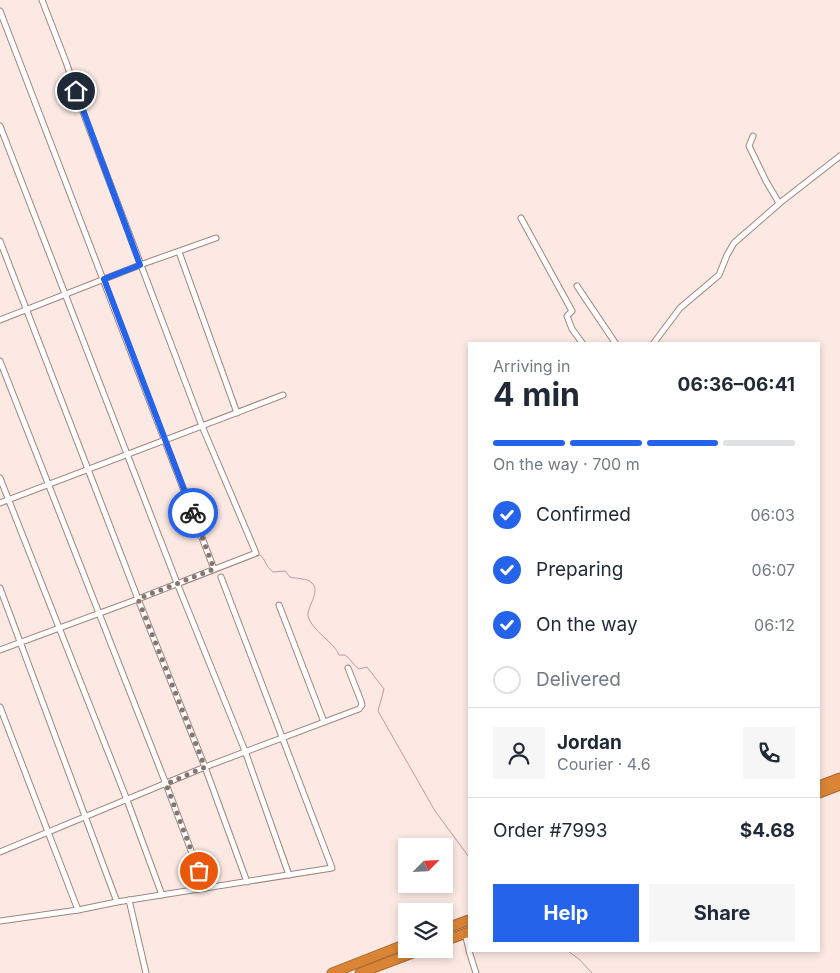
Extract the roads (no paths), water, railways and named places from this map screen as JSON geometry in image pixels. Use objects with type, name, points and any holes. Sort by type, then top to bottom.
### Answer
[{"type":"highway","points":[[820,786],[840,778]]},
{"type":"highway","points":[[820,793],[840,785]]},
{"type":"highway","points":[[453,926],[468,920]]},
{"type":"highway","points":[[453,938],[467,933]]},
{"type":"highway","points":[[332,973],[398,947]]},
{"type":"highway","points":[[360,973],[399,958]]},
{"type":"street","points":[[0,650],[256,553],[202,426],[42,0]]},
{"type":"street","points":[[0,11],[214,569]]},
{"type":"street","points":[[0,126],[177,583],[245,751],[290,876]]},
{"type":"street","points":[[754,136],[749,146],[780,203]]},
{"type":"street","points":[[654,342],[680,308],[719,275],[734,243],[780,203],[839,158]]},
{"type":"street","points":[[521,218],[572,311],[567,316],[568,322],[582,342]]},
{"type":"street","points":[[0,320],[140,265],[216,238]]},
{"type":"street","points":[[0,241],[205,767],[247,882]]},
{"type":"street","points":[[179,252],[237,413]]},
{"type":"street","points":[[577,286],[615,342]]},
{"type":"street","points":[[0,361],[205,888]]},
{"type":"street","points":[[0,503],[284,395]]},
{"type":"street","points":[[0,478],[127,800],[162,895]]},
{"type":"street","points":[[0,921],[332,868],[221,576]]},
{"type":"street","points":[[0,588],[117,902]]},
{"type":"street","points":[[279,605],[324,722]]},
{"type":"street","points":[[0,852],[245,751],[359,709],[362,705],[348,668]]},
{"type":"street","points":[[0,707],[78,910]]},
{"type":"street","points":[[130,900],[146,973]]},
{"type":"street","points":[[470,952],[476,973]]},
{"type":"waterway","points":[[183,585],[260,555],[268,568],[273,572],[285,571],[290,577],[310,581],[315,591],[308,612],[310,621],[337,650],[339,655],[345,655],[359,669],[367,667],[384,689],[378,711],[435,811],[468,856]]},
{"type":"waterway","points":[[569,952],[592,973]]}]
